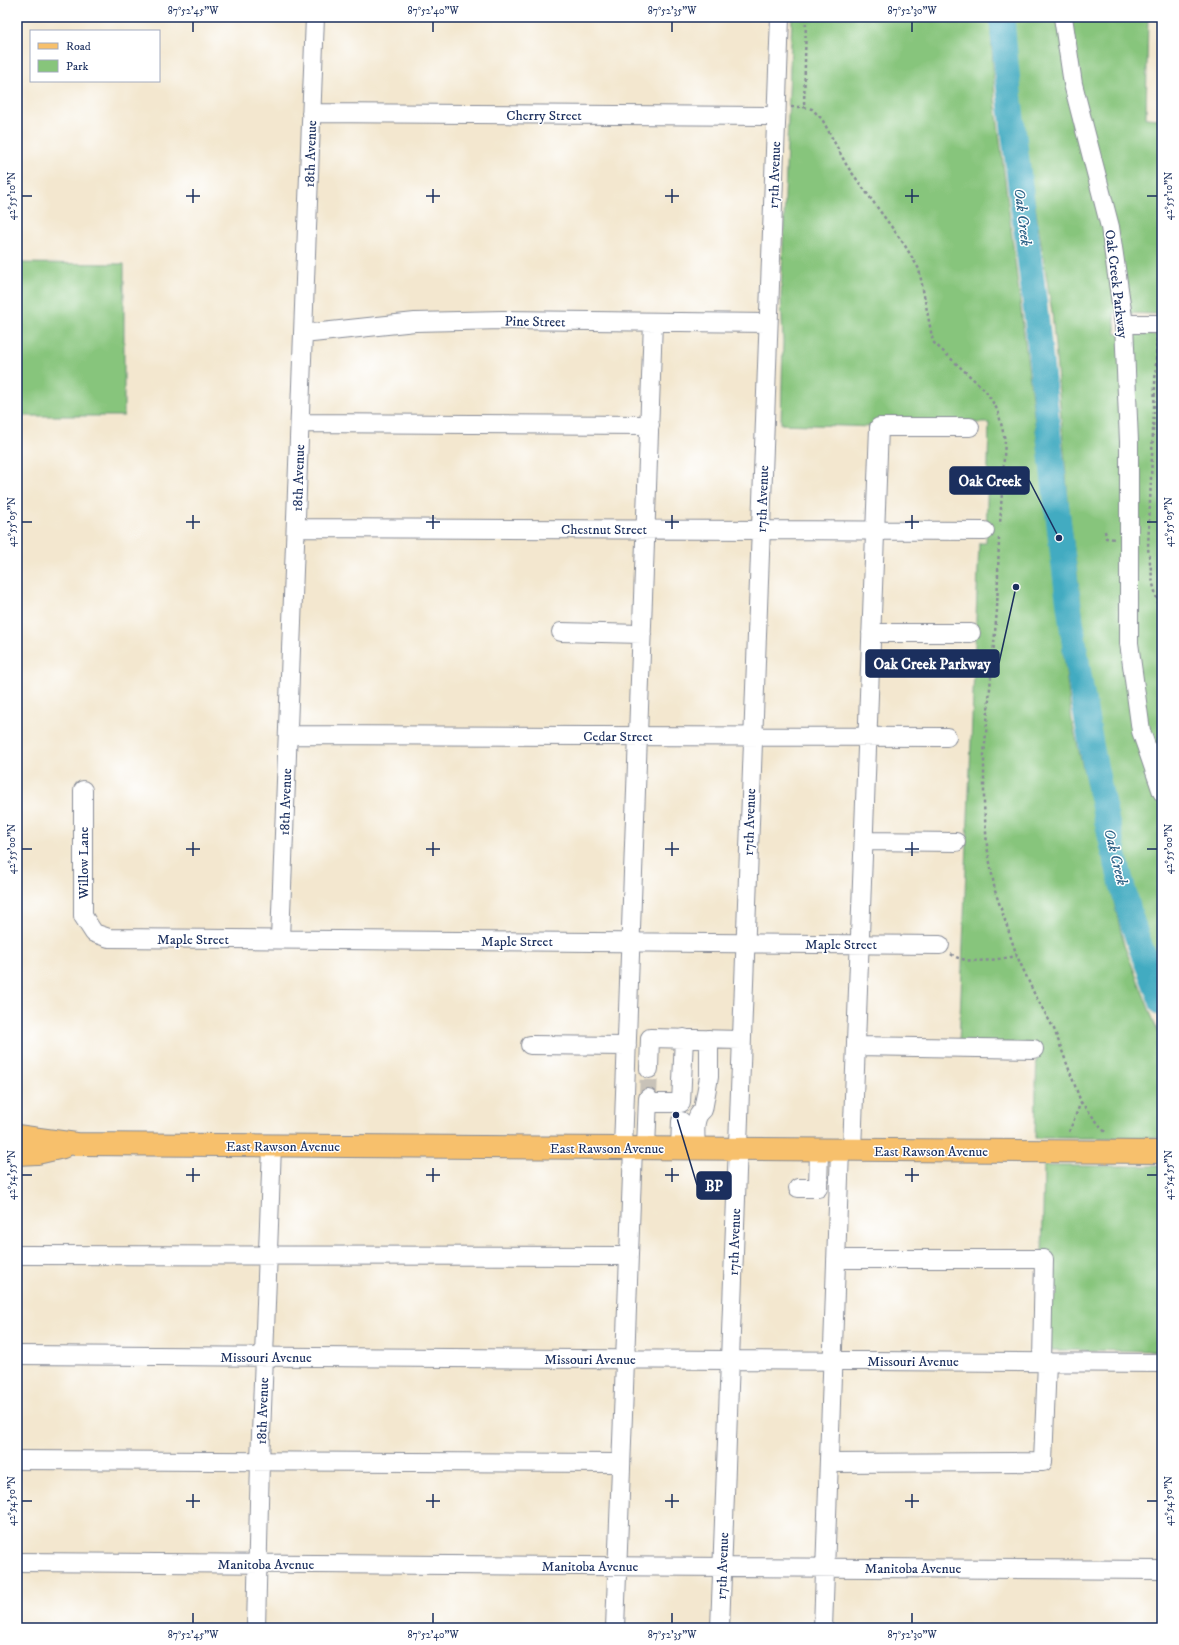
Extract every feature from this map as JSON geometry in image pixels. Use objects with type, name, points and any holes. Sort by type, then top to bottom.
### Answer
[{"type":"main road","name":"East Rawson Avenue","points":[[17,1136],[76,1144],[1162,1152]]},
{"type":"main road","name":"East Rawson Avenue","points":[[17,1154],[37,1153],[76,1144]]},
{"type":"street","name":"18th Avenue","points":[[280,939],[315,17]]},
{"type":"street","name":"17th Avenue","points":[[720,1628],[721,1567],[780,17]]},
{"type":"street","name":"Oak Creek Parkway","points":[[1064,17],[1073,84],[1110,227],[1124,324],[1129,442],[1129,643],[1141,731],[1162,792]]},
{"type":"street","name":"Cherry Street","points":[[311,112],[776,116]]},
{"type":"street","name":"Pine Street","points":[[303,334],[415,322],[503,320],[768,323]]},
{"type":"street","points":[[615,1628],[634,1148],[627,1046],[630,942],[654,322]]},
{"type":"street","points":[[1124,324],[1160,324]]},
{"type":"street","points":[[300,423],[650,425]]},
{"type":"street","points":[[823,1628],[836,1258],[837,1150],[856,1046],[879,427],[970,427]]},
{"type":"street","name":"Chestnut Street","points":[[296,528],[995,531]]},
{"type":"street","points":[[561,632],[642,634]]},
{"type":"street","points":[[871,633],[971,634]]},
{"type":"street","name":"Cedar Street","points":[[288,735],[948,737]]},
{"type":"street","name":"Willow Lane","points":[[83,790],[83,916],[94,933]]},
{"type":"street","points":[[863,841],[956,842]]},
{"type":"street","name":"Maple Street","points":[[94,933],[109,938],[940,945]]},
{"type":"street","points":[[649,1069],[650,1038],[741,1040]]},
{"type":"street","points":[[684,1038],[681,1110],[688,1149]]},
{"type":"street","points":[[688,1149],[696,1119],[698,1114],[703,1110],[705,1104],[709,1076],[709,1039]]},
{"type":"street","points":[[530,1045],[627,1046]]},
{"type":"street","points":[[856,1046],[1034,1048]]},
{"type":"street","points":[[634,1148],[648,1100],[681,1110],[705,1104]]},
{"type":"street","name":"18th Avenue","points":[[256,1628],[260,1461],[272,1146]]},
{"type":"street","points":[[798,1188],[818,1188],[837,1150]]},
{"type":"street","points":[[17,1255],[629,1256]]},
{"type":"street","points":[[828,1463],[1043,1462],[1044,1259],[836,1258]]},
{"type":"street","name":"Missouri Avenue","points":[[17,1355],[1162,1363]]},
{"type":"street","points":[[17,1460],[621,1463]]},
{"type":"street","name":"Manitoba Avenue","points":[[17,1562],[1162,1570]]},
{"type":"path","points":[[806,17],[804,107],[812,109],[822,119],[847,166],[904,244],[919,269],[933,342],[986,391],[998,411],[1005,440],[995,531],[997,610],[984,755],[984,805],[987,846],[995,891],[1017,956],[1034,993],[1054,1029],[1081,1102],[1105,1132]]},
{"type":"path","points":[[1160,324],[1148,548],[1153,584],[1162,618]]},
{"type":"path","points":[[940,945],[958,959],[968,960],[1017,956]]},
{"type":"path","points":[[1069,1132],[1081,1102]]},
{"type":"green space","points":[[792,17],[990,17],[995,99],[1072,721],[1124,945],[1162,1042],[1162,1138],[1035,1138],[1037,1043],[959,1043],[979,543],[986,543],[989,423],[875,422],[874,427],[781,424],[783,341],[781,297]]},
{"type":"green space","points":[[1013,17],[1148,17],[1146,118],[1162,119],[1162,314],[1114,313],[1116,334],[1162,335],[1162,982],[1147,946],[1095,717],[1069,510],[1052,312],[1021,118]]},
{"type":"green space","points":[[17,263],[124,264],[124,416],[17,416]]},
{"type":"green space","points":[[1044,1166],[1162,1166],[1162,1351],[1047,1350],[1042,1255]]},
{"type":"waterway","name":"Oak Creek","points":[[1002,17],[1005,58],[1035,301],[1054,487],[1084,704],[1097,776],[1131,918],[1162,1003]]},
{"type":"tunnel","points":[[648,1098],[649,1069]]},
{"type":"place","name":"Oak Creek","points":[[1059,538]]},
{"type":"place","name":"Oak Creek Parkway","points":[[1016,587]]},
{"type":"place","name":"BP","points":[[676,1115]]}]
